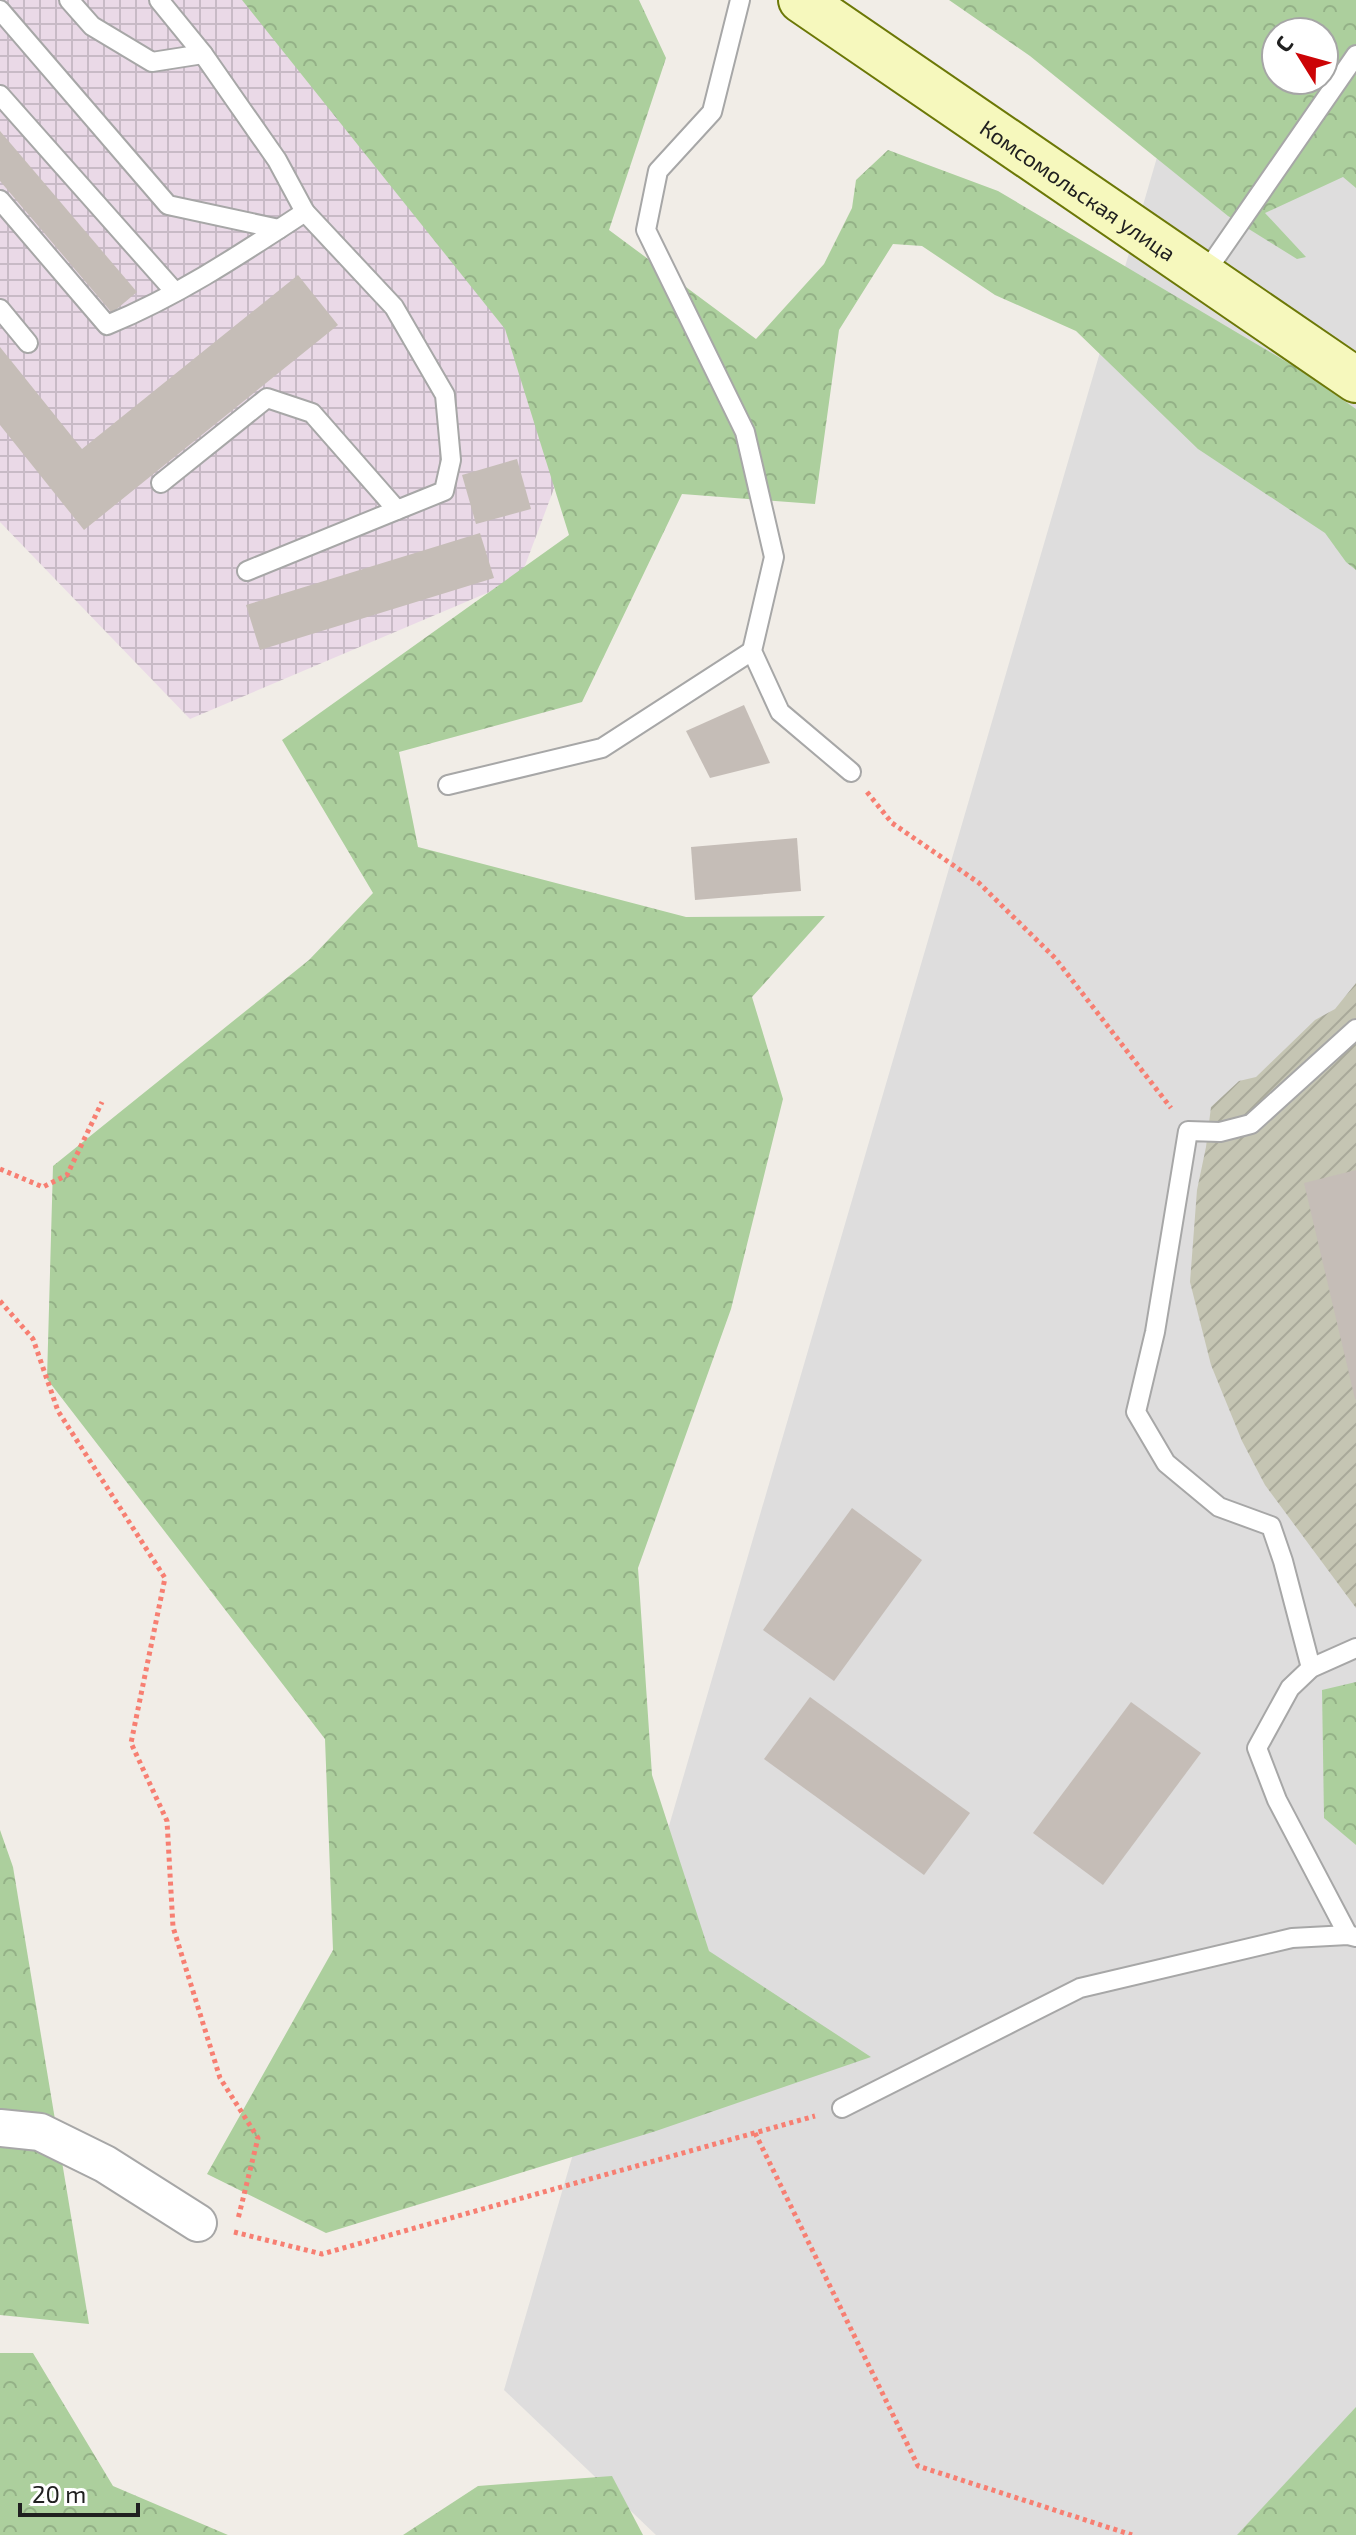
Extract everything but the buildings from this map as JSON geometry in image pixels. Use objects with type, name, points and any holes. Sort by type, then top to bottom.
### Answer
[{"type":"main road","name":"Комсомольская улица","points":[[801,0],[1356,380]]},
{"type":"street","points":[[0,2128],[40,2132],[105,2164],[198,2223]]},
{"type":"lane","points":[[69,0],[92,26],[152,62],[203,54]]},
{"type":"lane","points":[[159,0],[203,54],[277,160],[305,212],[394,307],[445,395],[451,460],[444,491],[247,571]]},
{"type":"lane","points":[[740,0],[712,112],[658,171],[646,230],[745,432],[774,557],[752,651],[780,712],[851,772]]},
{"type":"lane","points":[[0,10],[168,205],[279,229]]},
{"type":"lane","points":[[1203,276],[1356,55]]},
{"type":"lane","points":[[0,95],[175,292]]},
{"type":"lane","points":[[0,200],[107,325],[144,310],[231,261],[305,212]]},
{"type":"lane","points":[[0,309],[28,343]]},
{"type":"lane","points":[[161,483],[267,398],[312,413],[397,510]]},
{"type":"lane","points":[[448,785],[602,748],[752,651]]},
{"type":"lane","points":[[1311,1668],[1271,1526],[1219,1507],[1166,1463],[1136,1412],[1155,1332],[1188,1131],[1220,1132],[1251,1124],[1356,1029]]},
{"type":"lane","points":[[842,2108],[1080,1988],[1292,1938],[1352,1936],[1277,1800],[1257,1748],[1290,1688],[1311,1668],[1356,1648]]},
{"type":"path","points":[[851,772],[892,823],[979,883],[1055,958],[1188,1131]]},
{"type":"path","points":[[0,1169],[43,1187],[67,1175],[102,1102]]},
{"type":"path","points":[[0,1301],[33,1339],[58,1411],[165,1578],[131,1743],[167,1821],[173,1927],[220,2078],[258,2138],[235,2232]]},
{"type":"path","points":[[198,2223],[322,2254],[842,2108]]},
{"type":"path","points":[[755,2133],[918,2466],[1132,2535]]},
{"type":"shaded area","points":[[0,0],[278,0],[591,390],[520,579],[190,719],[0,522]]},
{"type":"shaded area","points":[[1006,0],[1356,0],[1356,2535],[656,2535],[504,2390],[1165,130]]},
{"type":"shaded area","points":[[1356,983],[1356,1608],[1265,1485],[1242,1441],[1211,1365],[1190,1282],[1197,1190],[1211,1107],[1239,1081],[1256,1077],[1315,1020],[1335,1009]]},
{"type":"green space","points":[[242,0],[639,0],[666,58],[609,230],[756,339],[824,264],[852,208],[856,180],[888,150],[998,191],[1297,368],[1356,409],[1356,570],[1346,562],[1325,533],[1198,449],[1076,331],[995,295],[922,246],[893,244],[839,330],[815,504],[682,494],[582,702],[399,752],[418,847],[686,917],[825,916],[752,997],[783,1099],[731,1309],[638,1568],[652,1775],[709,1951],[871,2057],[656,2131],[326,2233],[207,2174],[333,1950],[325,1739],[47,1379],[53,1166],[309,960],[373,893],[282,740],[569,535],[505,329]]},
{"type":"green space","points":[[949,0],[1356,0],[1356,188],[1343,177],[1265,213],[1306,257],[1297,259],[1228,216],[1030,56]]},
{"type":"green space","points":[[1356,1682],[1356,1845],[1324,1818],[1322,1690]]},
{"type":"green space","points":[[0,1830],[13,1867],[89,2324],[0,2315]]},
{"type":"green space","points":[[0,2353],[33,2353],[113,2486],[228,2535],[0,2535]]},
{"type":"green space","points":[[1356,2407],[1356,2535],[1237,2535]]},
{"type":"green space","points":[[612,2476],[643,2535],[403,2535],[478,2486]]}]
